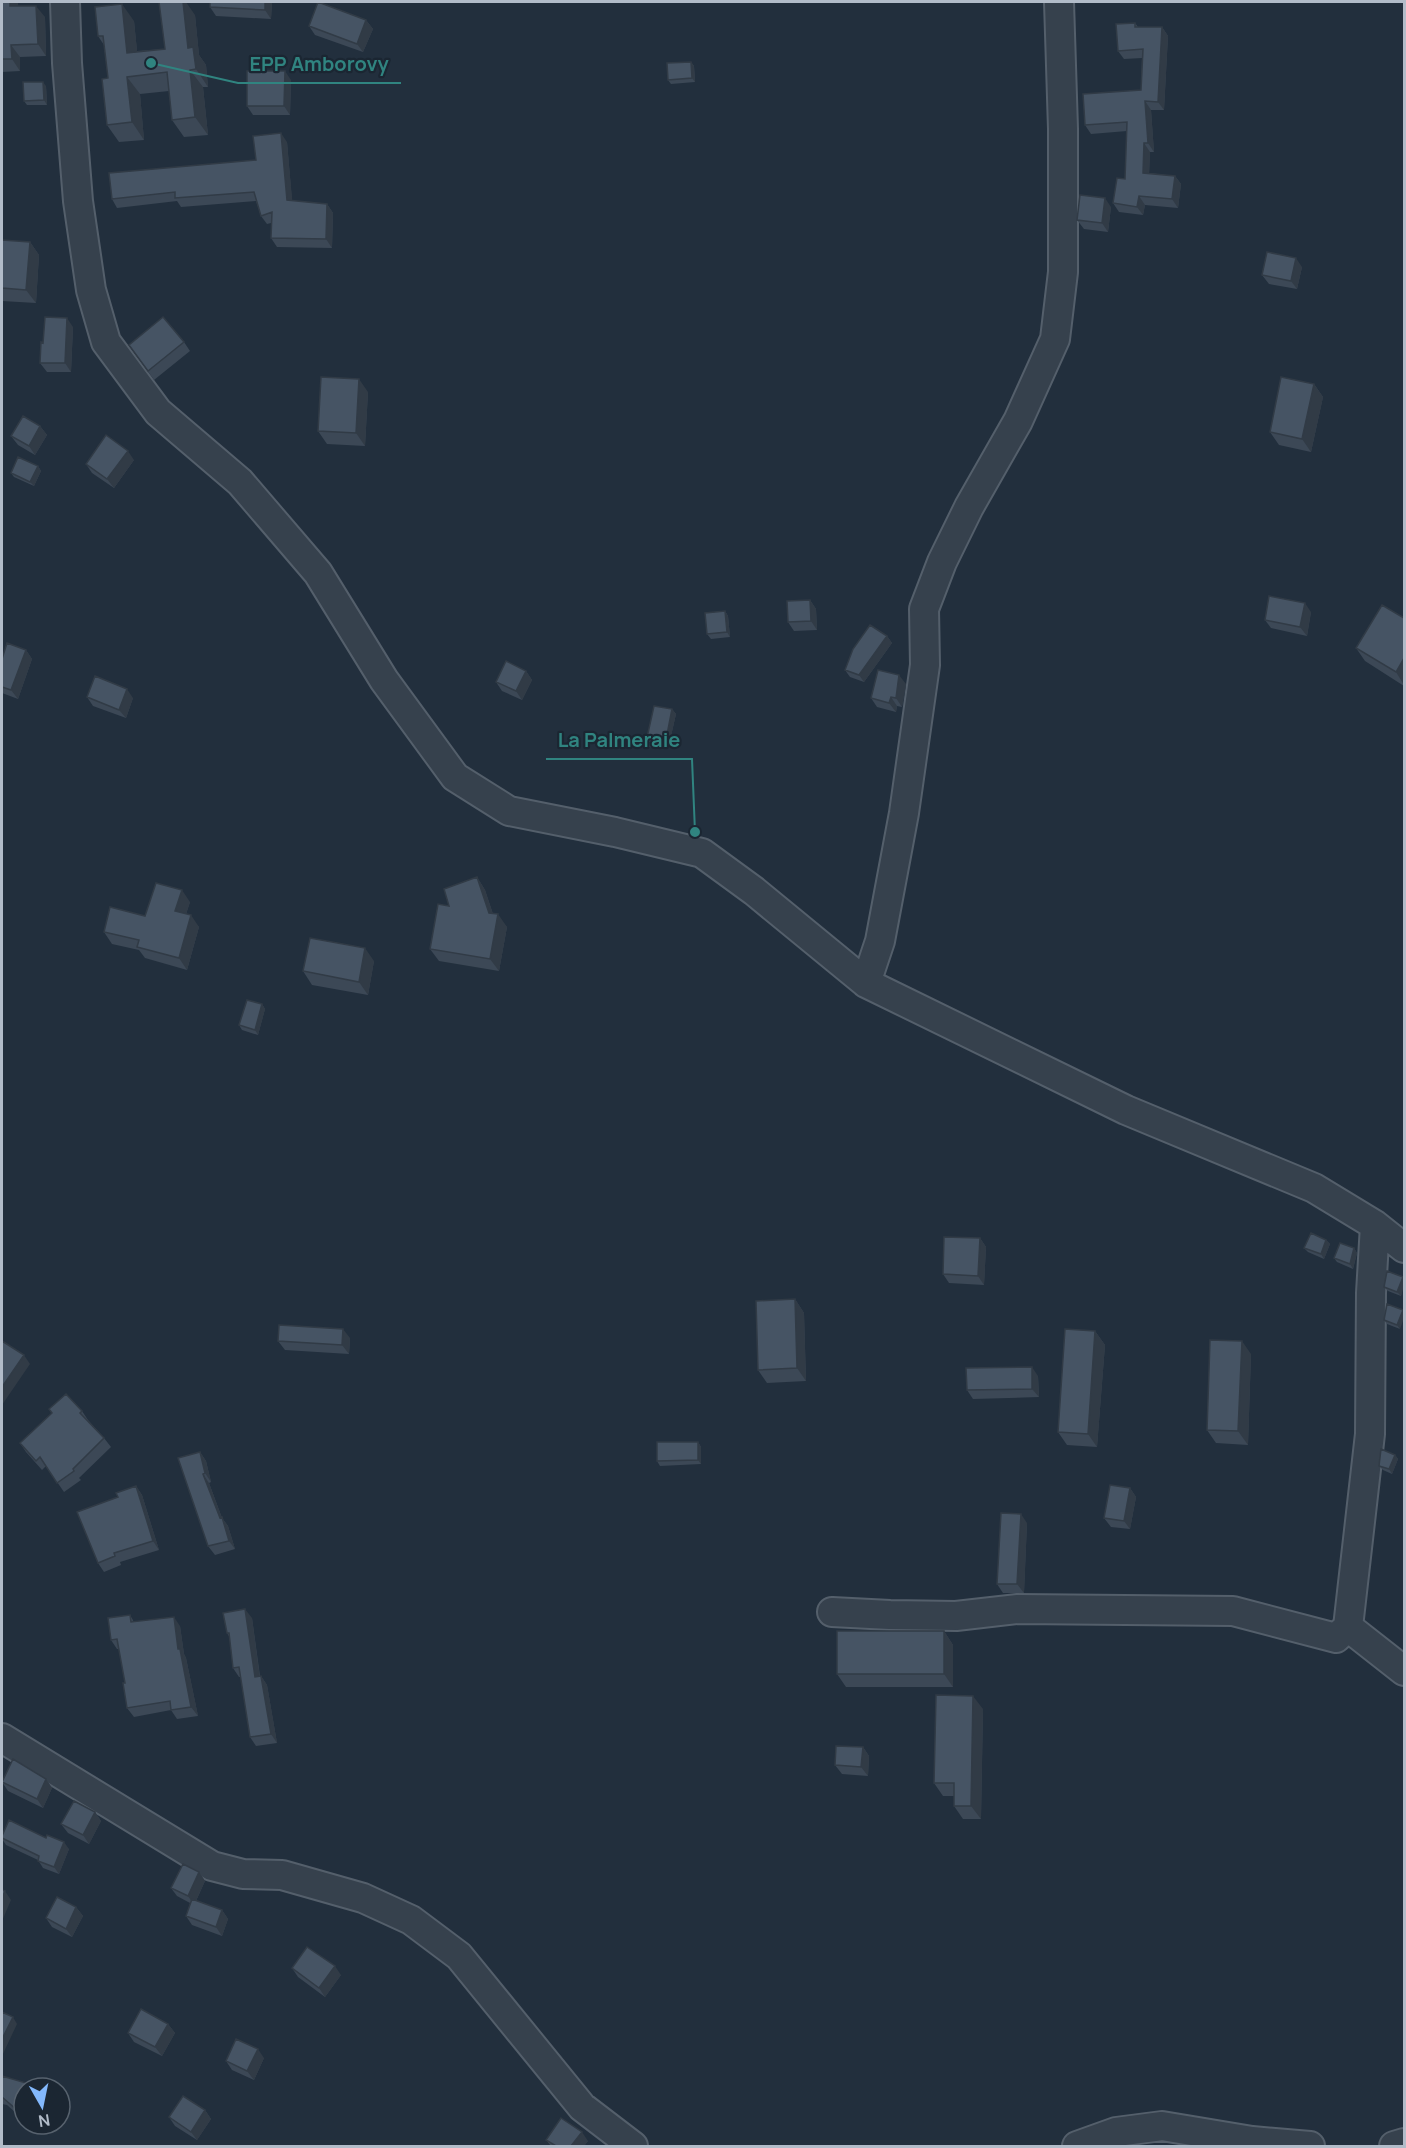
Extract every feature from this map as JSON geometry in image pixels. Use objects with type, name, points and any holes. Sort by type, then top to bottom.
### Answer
[{"type":"street","points":[[65,2],[67,63],[78,201],[91,290],[106,342],[158,412],[240,482],[318,573],[384,680],[455,777],[509,812],[615,832],[702,853],[754,891],[866,983],[1126,1110],[1314,1188],[1375,1225],[1404,1248]]},
{"type":"street","points":[[866,983],[880,940],[904,813],[925,665],[924,609],[951,544],[1017,421],[1055,339],[1063,272],[1064,129],[1059,2]]},
{"type":"street","points":[[832,1612],[956,1616],[1018,1609],[1233,1611],[1335,1638],[1348,1627],[1370,1434],[1371,1293],[1375,1225]]},
{"type":"street","points":[[1348,1627],[1404,1671]]},
{"type":"street","points":[[2,1738],[212,1866],[243,1874],[282,1875],[363,1898],[411,1920],[459,1956],[582,2108],[633,2146]]},
{"type":"street","points":[[1077,2146],[1116,2132],[1162,2126],[1252,2141],[1310,2146]]},
{"type":"street","points":[[1394,2146],[1404,2143]]},
{"type":"building","points":[[2,2],[10,2],[10,6],[36,6],[38,44],[11,45],[12,59],[2,59]]},
{"type":"building","points":[[159,2],[183,2],[188,48],[193,47],[196,69],[190,70],[195,117],[172,120],[167,72],[127,77],[132,122],[107,125],[102,79],[108,78],[103,36],[98,36],[95,7],[122,4],[127,53],[165,49]]},
{"type":"building","points":[[210,2],[265,2],[265,10],[210,7]]},
{"type":"building","points":[[318,2],[366,20],[357,44],[309,26]]},
{"type":"building","points":[[1135,23],[1135,27],[1162,27],[1158,102],[1145,101],[1148,143],[1144,143],[1143,173],[1175,176],[1172,199],[1139,196],[1137,207],[1113,203],[1117,178],[1125,179],[1127,122],[1085,125],[1083,94],[1141,90],[1143,49],[1118,51],[1116,24]]},
{"type":"building","points":[[691,62],[692,78],[668,80],[667,63]]},
{"type":"building","points":[[247,71],[285,71],[284,106],[247,106]]},
{"type":"building","points":[[23,82],[43,82],[44,100],[24,101]]},
{"type":"building","points":[[281,133],[287,200],[327,204],[326,239],[271,238],[272,212],[261,216],[254,192],[175,198],[175,192],[112,199],[109,173],[256,160],[253,136]]},
{"type":"building","points":[[1080,195],[1105,198],[1102,223],[1077,220]]},
{"type":"building","points":[[2,240],[30,242],[26,290],[2,288]]},
{"type":"building","points":[[1267,252],[1296,258],[1291,281],[1262,275]]},
{"type":"building","points":[[45,317],[67,318],[65,363],[40,363]]},
{"type":"building","points":[[163,317],[184,342],[148,371],[129,345]]},
{"type":"building","points":[[321,377],[359,379],[356,433],[318,431]]},
{"type":"building","points":[[1281,377],[1314,384],[1302,439],[1270,432]]},
{"type":"building","points":[[23,416],[40,426],[29,446],[11,436]]},
{"type":"building","points":[[106,435],[128,451],[107,479],[86,464]]},
{"type":"building","points":[[18,457],[38,466],[30,482],[11,473]]},
{"type":"building","points":[[1269,596],[1305,603],[1300,627],[1265,620]]},
{"type":"building","points":[[810,600],[811,621],[788,622],[787,601]]},
{"type":"building","points":[[1382,605],[1404,618],[1404,658],[1396,672],[1356,648]]},
{"type":"building","points":[[725,611],[727,632],[707,634],[705,613]]},
{"type":"building","points":[[870,625],[887,636],[859,675],[845,670],[853,649]]},
{"type":"building","points":[[7,643],[26,650],[11,690],[2,687],[2,659]]},
{"type":"building","points":[[506,661],[526,671],[516,691],[496,682]]},
{"type":"building","points":[[878,670],[899,675],[896,698],[891,697],[889,703],[871,698]]},
{"type":"building","points":[[95,676],[127,689],[119,710],[87,697]]},
{"type":"building","points":[[654,706],[672,709],[665,745],[646,742]]},
{"type":"building","points":[[477,877],[489,913],[498,914],[490,959],[430,949],[438,904],[449,906],[444,889]]},
{"type":"building","points":[[156,883],[182,890],[175,911],[191,915],[179,958],[137,947],[139,940],[104,932],[110,907],[145,916]]},
{"type":"building","points":[[310,938],[365,948],[359,982],[303,971]]},
{"type":"building","points":[[247,1000],[262,1004],[255,1030],[239,1025]]},
{"type":"building","points":[[1311,1233],[1326,1240],[1321,1254],[1304,1248]]},
{"type":"building","points":[[944,1237],[980,1238],[978,1276],[943,1274]]},
{"type":"building","points":[[1340,1243],[1354,1248],[1350,1264],[1334,1258]]},
{"type":"building","points":[[1387,1271],[1403,1277],[1397,1292],[1384,1287]]},
{"type":"building","points":[[795,1299],[797,1368],[758,1370],[756,1301]]},
{"type":"building","points":[[1387,1304],[1403,1310],[1397,1325],[1384,1320]]},
{"type":"building","points":[[279,1325],[343,1329],[342,1345],[278,1341]]},
{"type":"building","points":[[1065,1329],[1095,1331],[1088,1434],[1058,1432]]},
{"type":"building","points":[[1210,1340],[1242,1341],[1238,1431],[1207,1430]]},
{"type":"building","points":[[2,1341],[24,1355],[2,1387]]},
{"type":"building","points":[[1032,1367],[1032,1389],[967,1390],[966,1368]]},
{"type":"building","points":[[66,1394],[82,1411],[80,1413],[104,1438],[73,1469],[74,1471],[57,1483],[40,1457],[36,1461],[20,1443],[52,1413],[49,1409]]},
{"type":"building","points":[[657,1442],[698,1442],[698,1460],[657,1461]]},
{"type":"building","points":[[1381,1449],[1395,1455],[1389,1469],[1379,1466]]},
{"type":"building","points":[[200,1452],[205,1473],[203,1474],[220,1518],[222,1517],[229,1541],[208,1546],[178,1458]]},
{"type":"building","points":[[1110,1485],[1130,1488],[1124,1521],[1104,1518]]},
{"type":"building","points":[[136,1486],[153,1541],[114,1553],[115,1556],[98,1563],[77,1512],[118,1497],[116,1493]]},
{"type":"building","points":[[1001,1513],[1021,1514],[1017,1584],[997,1584]]},
{"type":"building","points":[[245,1609],[255,1677],[261,1676],[271,1734],[250,1737],[239,1667],[233,1668],[229,1633],[227,1633],[223,1613]]},
{"type":"building","points":[[130,1615],[131,1622],[174,1617],[178,1649],[180,1649],[191,1707],[171,1710],[170,1701],[127,1708],[117,1639],[111,1640],[108,1618]]},
{"type":"building","points":[[837,1631],[944,1631],[944,1674],[837,1674]]},
{"type":"building","points":[[936,1695],[973,1696],[971,1806],[954,1806],[954,1783],[934,1783]]},
{"type":"building","points":[[836,1746],[863,1747],[861,1767],[835,1765]]},
{"type":"building","points":[[13,1759],[46,1779],[37,1799],[2,1782]]},
{"type":"building","points":[[74,1801],[95,1812],[83,1835],[61,1824]]},
{"type":"building","points":[[9,1820],[46,1838],[47,1835],[64,1842],[54,1867],[38,1861],[39,1856],[2,1838]]},
{"type":"building","points":[[183,1864],[199,1872],[188,1896],[171,1888]]},
{"type":"building","points":[[57,1897],[76,1907],[66,1929],[46,1918]]},
{"type":"building","points":[[192,1899],[222,1910],[216,1927],[186,1916]]},
{"type":"building","points":[[307,1947],[335,1966],[319,1988],[292,1968]]},
{"type":"building","points":[[141,2009],[168,2024],[155,2047],[128,2033]]},
{"type":"building","points":[[2,2012],[13,2017],[2,2039]]},
{"type":"building","points":[[236,2039],[258,2049],[247,2071],[226,2061]]},
{"type":"building","points":[[2,2076],[12,2079],[12,2106],[2,2097]]},
{"type":"building","points":[[183,2096],[205,2110],[191,2132],[169,2117]]},
{"type":"building","points":[[561,2118],[582,2132],[571,2146],[556,2146],[546,2140]]},
{"type":"place","name":"EPP Amborovy","points":[[151,63]]},
{"type":"place","name":"La Palmeraie","points":[[695,832]]}]
